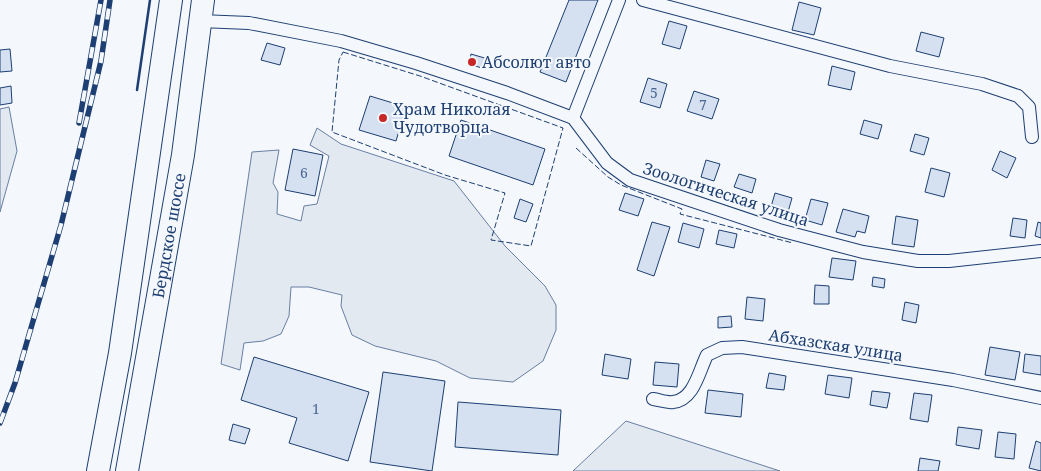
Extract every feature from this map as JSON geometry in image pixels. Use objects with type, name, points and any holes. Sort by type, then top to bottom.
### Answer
[{"type":"highway","name":"Бердское шоссе","points":[[98,471],[120,353],[171,0]]},
{"type":"highway","name":"Бердское шоссе","points":[[127,471],[183,155],[201,11]]},
{"type":"highway","points":[[120,353],[149,355]]},
{"type":"street","points":[[201,11],[249,23],[341,41],[434,68],[507,92],[573,118],[619,0]]},
{"type":"street","points":[[643,0],[890,66],[982,84],[1018,96],[1029,107],[1032,137]]},
{"type":"street","name":"Зоологическая улица","points":[[573,118],[607,163],[630,180],[708,208],[779,230],[863,252],[918,261],[949,262],[1041,250]]},
{"type":"street","name":"Абхазская улица","points":[[653,399],[672,402],[681,400],[692,391],[707,355],[722,348],[742,347],[953,380],[1041,398]]},
{"type":"shaded area","points":[[9,107],[17,151],[0,212],[0,109]]},
{"type":"shaded area","points":[[317,128],[341,144],[454,181],[505,246],[545,286],[556,305],[556,330],[543,361],[513,382],[470,378],[436,361],[375,346],[352,335],[341,306],[342,295],[309,287],[291,287],[289,316],[281,334],[263,341],[244,343],[240,370],[221,364],[252,152],[279,150],[273,183],[278,192],[277,214],[301,221],[304,206],[317,204],[329,156],[310,145]]},
{"type":"shaded area","points":[[626,421],[780,471],[573,471]]},
{"type":"building","points":[[569,0],[598,0],[566,82],[540,72]]},
{"type":"building","points":[[799,2],[821,8],[814,35],[792,30]]},
{"type":"building","points":[[669,21],[687,26],[680,49],[662,44]]},
{"type":"building","points":[[921,32],[944,38],[939,57],[916,51]]},
{"type":"building","points":[[267,43],[285,48],[280,65],[261,60]]},
{"type":"building","points":[[10,49],[12,71],[0,72],[0,50]]},
{"type":"building","points":[[471,54],[488,59],[485,69],[469,64]]},
{"type":"building","points":[[832,66],[855,72],[851,90],[828,85]]},
{"type":"building","points":[[648,78],[667,84],[660,108],[640,102]]},
{"type":"building","points":[[11,86],[12,103],[0,105],[0,88]]},
{"type":"building","points":[[694,91],[719,99],[712,119],[687,111]]},
{"type":"building","name":"Храм Николая Чудотворца","points":[[370,96],[406,107],[396,141],[359,130]]},
{"type":"building","points":[[461,120],[545,149],[533,185],[449,156]]},
{"type":"building","points":[[864,120],[882,125],[878,139],[860,134]]},
{"type":"building","points":[[915,134],[929,138],[924,155],[910,151]]},
{"type":"building","points":[[293,149],[323,155],[315,196],[285,190]]},
{"type":"building","points":[[1000,151],[1016,158],[1007,178],[992,170]]},
{"type":"building","points":[[706,160],[720,164],[714,181],[701,177]]},
{"type":"building","points":[[931,168],[950,173],[944,197],[925,192]]},
{"type":"building","points":[[739,174],[756,179],[752,193],[734,187]]},
{"type":"building","points":[[625,193],[644,199],[638,216],[619,210]]},
{"type":"building","points":[[775,193],[792,198],[788,212],[771,207]]},
{"type":"building","points":[[520,199],[533,204],[526,222],[514,218]]},
{"type":"building","points":[[811,199],[828,203],[822,225],[805,220]]},
{"type":"building","points":[[843,209],[869,216],[865,233],[857,231],[855,237],[836,232]]},
{"type":"building","points":[[896,216],[918,220],[914,247],[892,244]]},
{"type":"building","points":[[1013,218],[1027,220],[1025,238],[1010,236]]},
{"type":"building","points":[[652,222],[670,227],[654,276],[637,270]]},
{"type":"building","points":[[1038,222],[1041,223],[1041,238],[1035,236]]},
{"type":"building","points":[[683,223],[704,229],[699,248],[678,242]]},
{"type":"building","points":[[719,230],[737,234],[734,248],[716,244]]},
{"type":"building","points":[[832,258],[856,261],[853,280],[829,277]]},
{"type":"building","points":[[873,277],[885,279],[884,288],[872,286]]},
{"type":"building","points":[[815,285],[829,286],[829,304],[814,304]]},
{"type":"building","points":[[747,297],[765,299],[763,321],[745,319]]},
{"type":"building","points":[[905,302],[919,305],[916,323],[902,320]]},
{"type":"building","points":[[731,316],[732,327],[718,328],[718,317]]},
{"type":"building","points":[[990,347],[1020,352],[1015,380],[985,375]]},
{"type":"building","points":[[605,354],[631,359],[628,379],[602,375]]},
{"type":"building","points":[[1025,354],[1041,356],[1041,375],[1023,372]]},
{"type":"building","points":[[254,357],[369,392],[348,461],[289,443],[297,418],[241,400]]},
{"type":"building","points":[[655,362],[679,364],[677,387],[653,385]]},
{"type":"building","points":[[383,372],[445,381],[432,471],[370,462]]},
{"type":"building","points":[[769,373],[786,376],[784,390],[766,388]]},
{"type":"building","points":[[828,375],[852,378],[849,398],[825,394]]},
{"type":"building","points":[[708,390],[743,394],[741,417],[705,413]]},
{"type":"building","points":[[872,391],[890,393],[887,408],[870,405]]},
{"type":"building","points":[[914,393],[932,395],[928,422],[910,419]]},
{"type":"building","points":[[458,402],[561,410],[558,455],[455,447]]},
{"type":"building","points":[[233,424],[250,429],[245,444],[229,440]]},
{"type":"building","points":[[958,427],[982,430],[979,449],[956,445]]},
{"type":"building","points":[[998,432],[1016,434],[1014,459],[995,457]]},
{"type":"building","points":[[1036,441],[1041,443],[1041,471],[1029,468]]},
{"type":"building","points":[[920,458],[940,461],[938,471],[918,471]]},
{"type":"railway","points":[[79,123],[101,0]]},
{"type":"railway","points":[[0,423],[15,383],[61,225],[101,61],[110,0]]},
{"type":"fence","points":[[343,52],[420,76],[563,128],[531,246],[491,240],[505,193],[445,175],[332,132],[339,60],[343,52]]},
{"type":"fence","points":[[576,148],[608,177],[621,185],[682,209],[680,214],[793,243]]},
{"type":"wall","points":[[137,90],[150,0]]},
{"type":"place","name":"Абсолют авто","points":[[472,62]]},
{"type":"place","name":"Храм Николая Чудотворца","points":[[383,118]]}]
